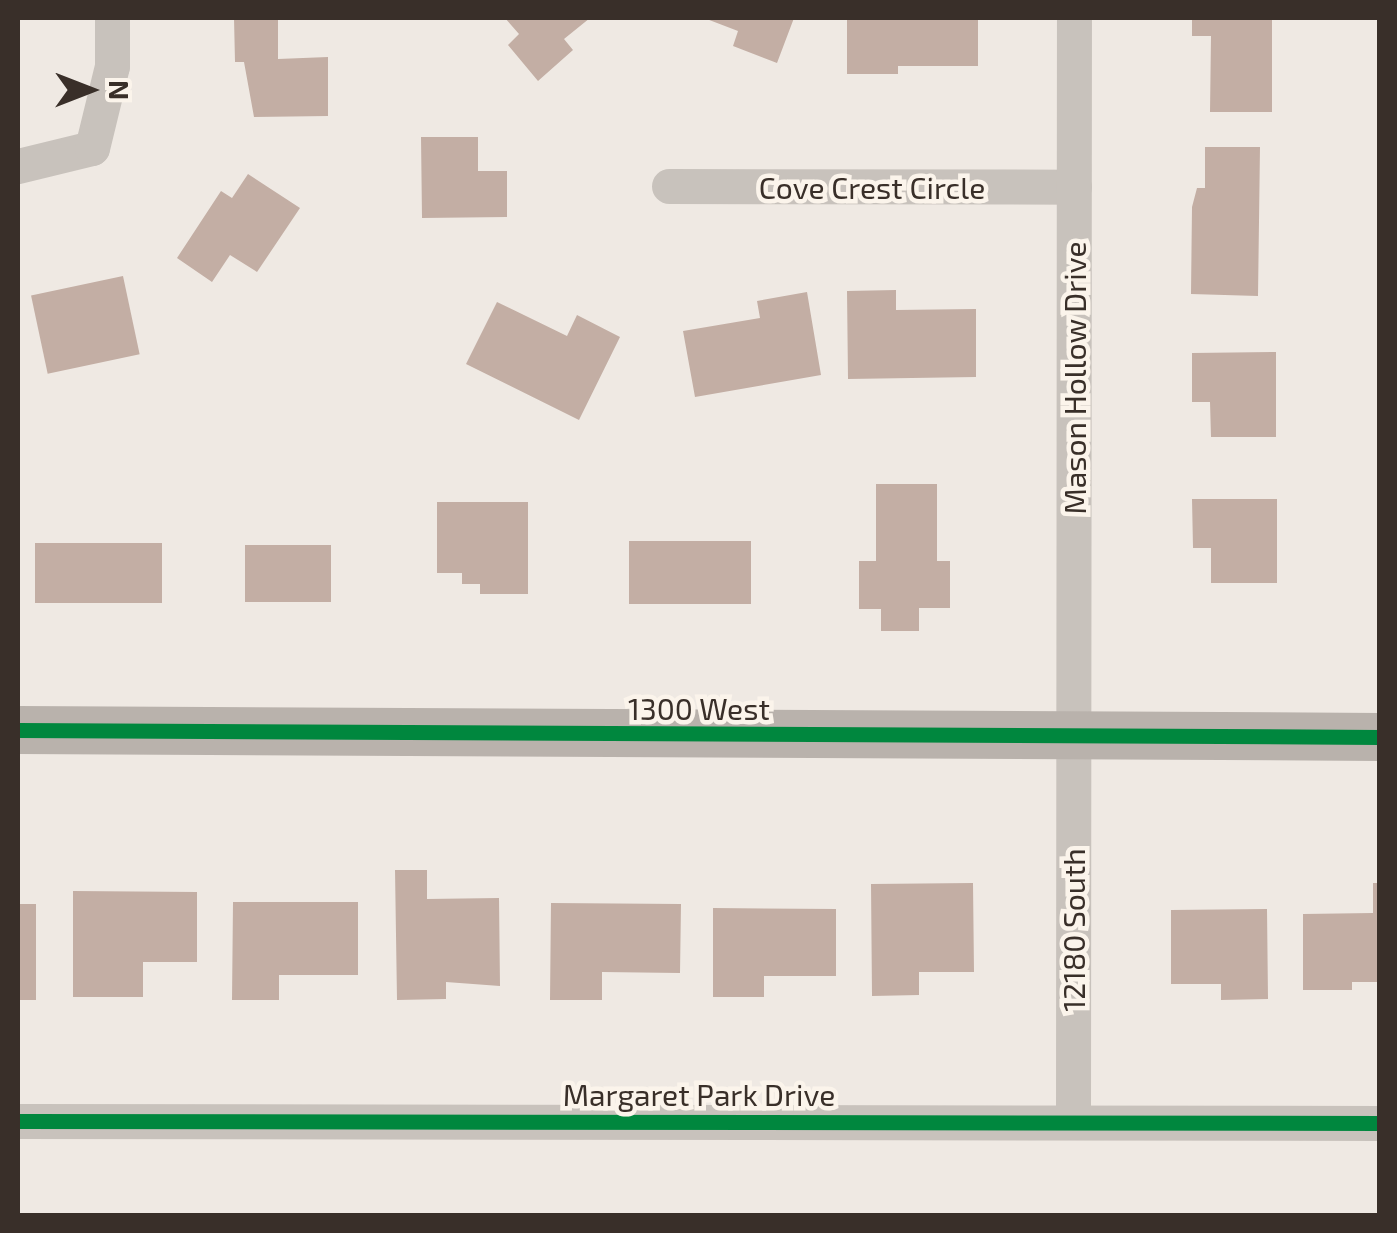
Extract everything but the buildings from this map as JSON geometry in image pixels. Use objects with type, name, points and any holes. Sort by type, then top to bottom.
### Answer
[{"type":"street","points":[[18,166],[92,148],[110,80],[112,18]]},
{"type":"street","name":"Mason Hollow Drive","points":[[1074,18],[1074,738]]},
{"type":"street","name":"Cove Crest Circle","points":[[669,186],[1074,187]]},
{"type":"street","name":"1300 West","points":[[18,730],[1380,737]]},
{"type":"street","name":"12180 South","points":[[1073,1122],[1074,738]]},
{"type":"street","name":"Margaret Park Drive","points":[[18,1121],[1380,1124]]},
{"type":"cycle path","points":[[18,730],[1380,737]]},
{"type":"cycle path","points":[[18,1121],[1380,1123]]}]
